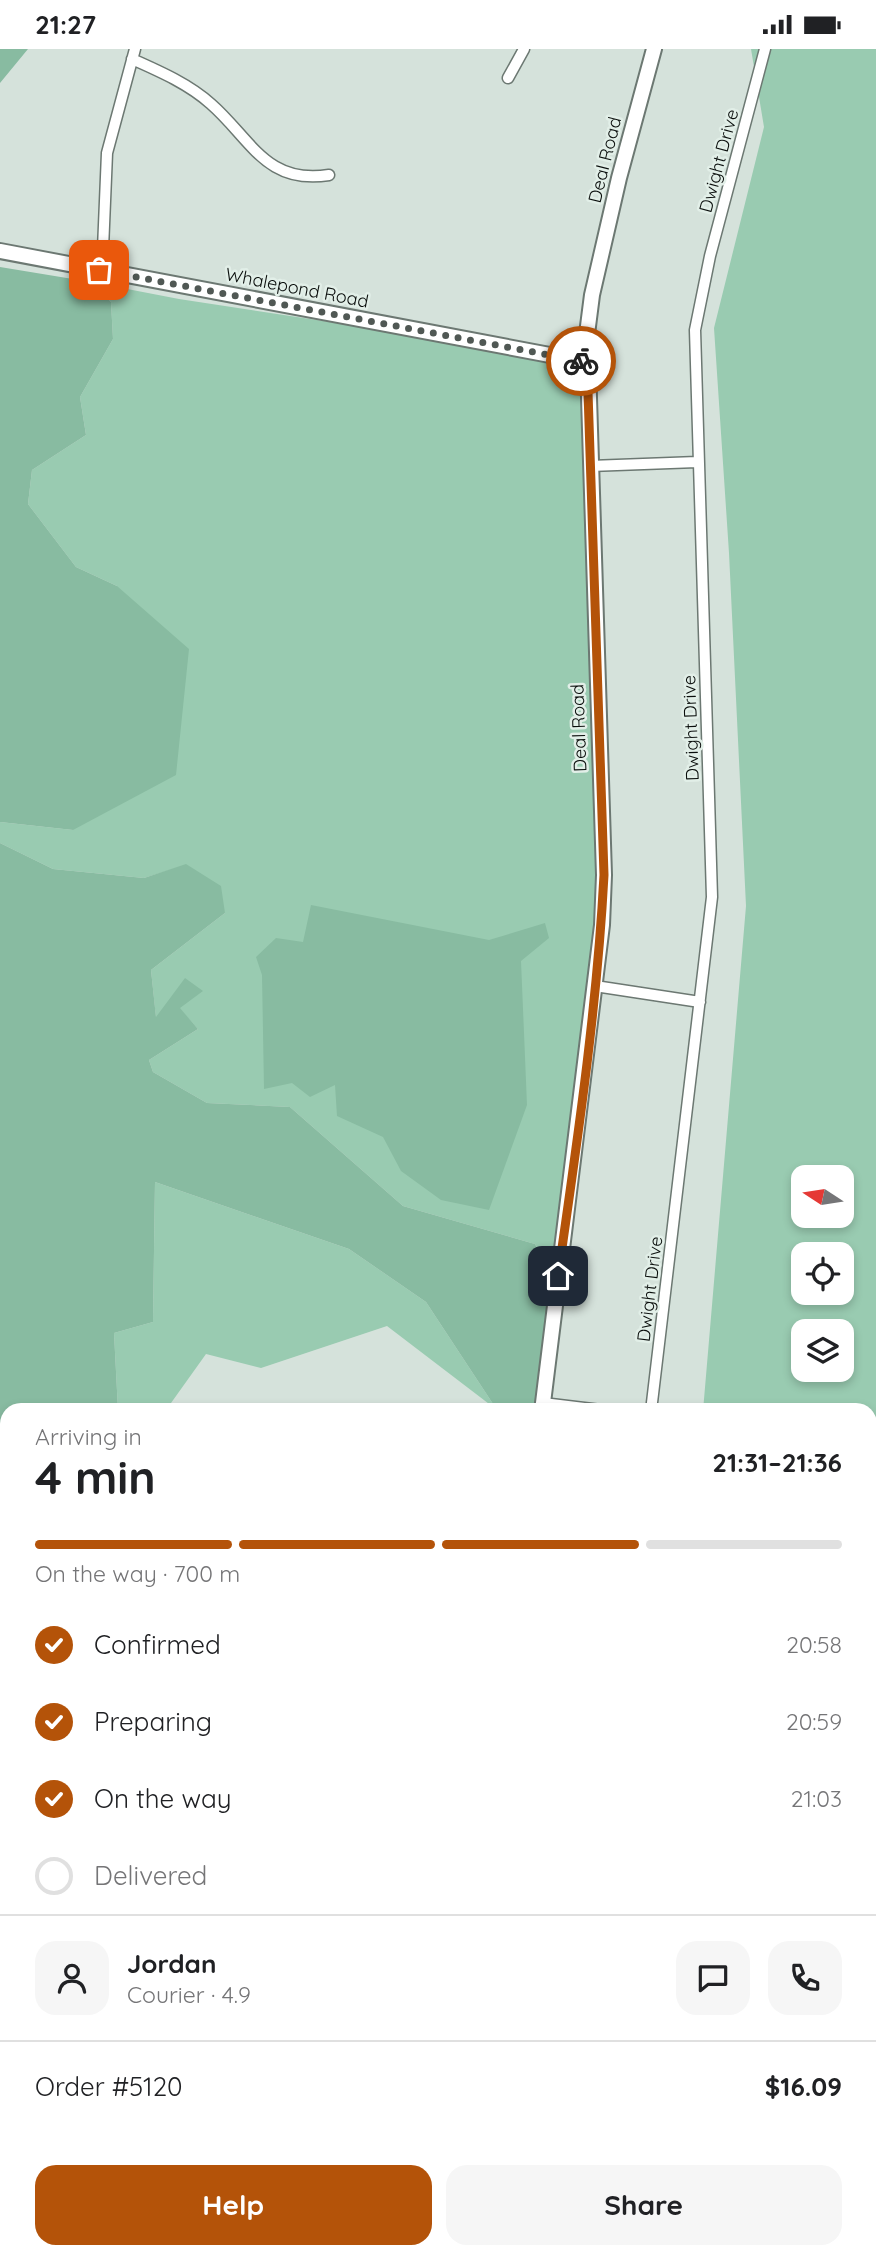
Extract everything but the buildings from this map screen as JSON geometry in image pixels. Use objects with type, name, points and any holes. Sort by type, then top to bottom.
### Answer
[{"type":"street","points":[[508,78],[524,49]]},
{"type":"street","name":"Deal Road","points":[[543,1403],[595,986],[604,875],[587,362],[592,295],[654,49]]},
{"type":"street","name":"Dwight Drive","points":[[652,1403],[701,1002],[712,874],[694,354],[697,309],[765,49]]},
{"type":"street","points":[[99,270],[103,249],[107,153],[133,54],[203,97],[254,151],[274,166],[302,177],[329,175]]},
{"type":"street","name":"Whalepond Road","points":[[0,251],[472,343],[587,362]]},
{"type":"street","points":[[590,466],[697,462]]},
{"type":"street","points":[[595,986],[701,1002]]},
{"type":"green space","points":[[0,49],[28,49],[0,83]]},
{"type":"green space","points":[[751,49],[876,49],[876,1403],[704,1403],[746,906],[729,553],[714,328],[764,127]]},
{"type":"green space","points":[[0,267],[91,282],[111,302],[113,339],[80,397],[86,435],[32,470],[28,504],[76,567],[117,586],[189,649],[176,775],[73,830],[0,822]]},
{"type":"green space","points":[[91,282],[179,299],[587,361],[604,892],[555,1284],[535,1244],[403,1206],[290,1107],[207,1103],[153,1072],[149,1060],[198,1029],[179,1008],[156,1018],[151,970],[225,913],[186,865],[144,878],[53,869],[0,843],[0,822],[73,830],[117,586],[76,567],[28,504],[32,470],[86,435],[80,397],[113,339],[111,302]]},
{"type":"green space","points":[[0,843],[53,869],[144,878],[186,864],[221,886],[225,913],[151,970],[156,1017],[185,978],[203,991],[180,1008],[198,1029],[149,1060],[153,1072],[207,1103],[290,1107],[403,1206],[535,1244],[555,1284],[544,1403],[492,1403],[426,1302],[349,1249],[155,1182],[153,1322],[114,1333],[118,1403],[0,1403]]},
{"type":"green space","points":[[311,905],[489,940],[545,923],[549,938],[521,961],[527,1105],[489,1210],[441,1200],[401,1171],[383,1137],[337,1116],[335,1085],[310,1097],[292,1083],[264,1089],[262,975],[256,957],[276,938],[303,942]]},
{"type":"green space","points":[[155,1182],[349,1249],[426,1302],[492,1403],[488,1403],[387,1326],[261,1368],[206,1354],[171,1403],[118,1403],[114,1333],[153,1322]]},
{"type":"way so far","points":[[99,270],[472,343],[581,361]]},
{"type":"route","points":[[558,1276],[589,1042],[602,925],[604,875],[587,362],[581,361]]}]
